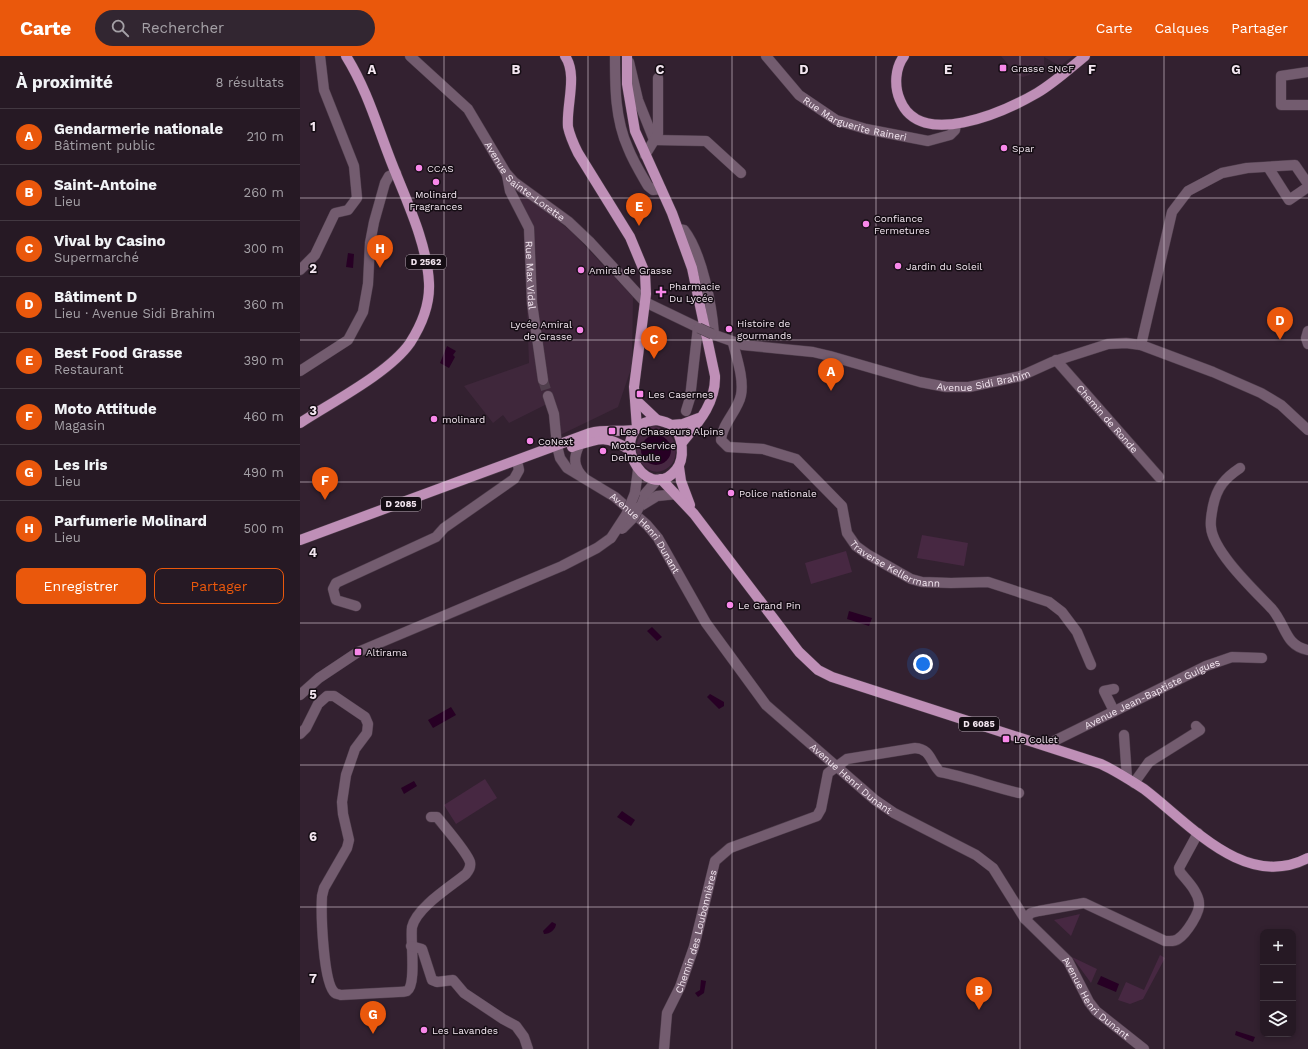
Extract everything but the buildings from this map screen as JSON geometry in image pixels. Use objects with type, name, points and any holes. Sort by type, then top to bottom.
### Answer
[{"type":"main road","name":"D 2562","points":[[300,423],[391,364],[410,342],[424,315],[428,302],[428,271],[422,246],[367,93],[346,56]]},
{"type":"main road","points":[[564,56],[569,66],[570,76],[568,117],[572,141],[578,154],[630,238],[638,254],[644,273],[645,302],[634,387],[636,429]]},
{"type":"main road","points":[[628,56],[627,84],[629,107],[635,131],[678,229],[692,268],[715,376],[713,398],[708,408],[699,418],[681,444]]},
{"type":"main road","points":[[904,56],[898,68],[896,86],[899,98],[905,110],[917,119],[930,124],[943,126],[956,124],[1016,105],[1042,90],[1085,56]]},
{"type":"main road","points":[[635,396],[639,403],[657,420],[671,425],[683,424],[699,418]]},
{"type":"main road","points":[[657,420],[644,422],[636,429],[632,436],[630,450],[638,470],[646,476],[659,479],[672,475],[679,466],[682,457],[681,444],[678,434],[671,425]]},
{"type":"main road","name":"D 2085","points":[[558,449],[596,432],[636,429]]},
{"type":"main road","name":"D 2085","points":[[300,540],[532,456],[593,440],[618,441],[630,450]]},
{"type":"main road","name":"D 6085","points":[[679,466],[681,481],[694,514]]},
{"type":"main road","name":"D 6085","points":[[659,479],[677,494],[694,514],[799,652],[818,670],[832,677],[1101,764],[1130,780],[1224,853],[1255,865],[1290,865],[1308,858]]},
{"type":"street","points":[[300,270],[315,255],[335,213],[348,210],[357,198],[354,166],[324,90],[320,56]]},
{"type":"street","name":"Avenue Sainte-Lorette","points":[[410,56],[472,115],[506,173],[514,182],[574,227],[645,302]]},
{"type":"street","points":[[615,56],[615,89],[622,133],[628,148],[648,186],[653,190],[660,189]]},
{"type":"street","points":[[628,56],[638,100],[654,140]]},
{"type":"street","name":"Rue Marguerite Raineri","points":[[766,56],[799,95],[836,120],[866,129],[928,141],[950,135],[955,130],[956,124]]},
{"type":"street","points":[[1308,72],[1281,76],[1282,105],[1308,105]]},
{"type":"street","points":[[645,155],[658,134],[658,78]]},
{"type":"street","points":[[654,140],[706,141],[741,173]]},
{"type":"street","points":[[1141,345],[1172,212],[1188,191],[1222,174],[1247,168],[1295,165],[1308,185],[1289,200],[1268,167]]},
{"type":"street","points":[[300,371],[348,340],[363,312],[368,284],[370,243],[374,222],[385,183],[389,176],[396,173]]},
{"type":"street","name":"Rue Max Vidal","points":[[506,173],[510,191],[529,228],[532,303],[543,380]]},
{"type":"street","points":[[678,229],[684,230],[690,237],[699,262],[710,305],[713,334]]},
{"type":"street","name":"Avenue Sidi Brahim","points":[[645,302],[697,330],[713,334],[733,343],[813,352],[868,366],[920,382],[946,387],[969,387],[1021,376],[1056,360],[1108,344],[1126,343],[1141,345],[1213,372],[1261,393],[1281,405],[1308,430]]},
{"type":"street","points":[[686,412],[690,398],[697,330]]},
{"type":"street","points":[[1308,331],[1306,338],[1308,344]]},
{"type":"street","name":"Traverse Kellermann","points":[[733,343],[741,380],[741,395],[723,429],[721,440],[723,444],[728,447],[763,449],[796,459],[842,506],[847,533],[856,546],[867,554],[911,579],[922,582],[988,582],[1049,602],[1062,612],[1077,632],[1091,665]]},
{"type":"street","name":"Chemin de Ronde","points":[[1056,360],[1159,477]]},
{"type":"street","points":[[548,396],[554,414],[558,449]]},
{"type":"street","points":[[580,444],[576,451],[575,462],[579,473],[584,478]]},
{"type":"street","name":"Avenue Henri Dunant","points":[[558,449],[562,463],[572,473],[584,478],[625,504],[658,538],[706,623],[766,704],[852,781],[894,813],[976,855],[993,868],[1025,919],[1068,960],[1082,991],[1096,1011],[1144,1049]]},
{"type":"street","points":[[356,606],[336,600],[333,589],[336,583],[436,536],[444,528],[514,479],[519,470],[517,461]]},
{"type":"street","points":[[1240,468],[1229,475],[1220,485],[1215,496],[1211,527],[1213,536],[1240,577],[1281,621],[1290,642],[1296,647],[1308,650]]},
{"type":"street","points":[[300,696],[319,678],[358,652],[562,566],[596,548],[611,538],[628,524],[639,507],[643,496],[638,470]]},
{"type":"street","points":[[611,538],[626,515],[659,479]]},
{"type":"street","points":[[643,496],[677,494]]},
{"type":"street","name":"Avenue Jean-Baptiste Guigues","points":[[1046,745],[1206,666],[1232,657],[1262,658]]},
{"type":"street","points":[[1114,689],[1104,691],[1114,711]]},
{"type":"street","points":[[300,734],[306,728],[318,704],[327,696],[334,696],[365,717],[368,724],[367,733],[355,749],[346,775],[342,802],[349,840],[347,848],[324,888],[322,896],[324,953],[330,986],[335,993],[341,995],[406,991],[410,987],[412,979],[412,928],[416,917],[466,874],[470,867],[470,860],[459,845],[437,817],[431,817]]},
{"type":"street","points":[[1130,780],[1149,762],[1200,730],[1196,726]]},
{"type":"street","points":[[1124,734],[1130,780]]},
{"type":"street","points":[[837,766],[847,759],[922,748],[932,757],[940,772],[979,780],[986,786],[1019,793]]},
{"type":"street","name":"Chemin des Loubonnières","points":[[664,1049],[666,1013],[680,987],[694,947],[715,861],[730,848],[817,816],[821,809],[828,773],[837,766]]},
{"type":"street","points":[[1025,919],[1031,913],[1084,902],[1165,941],[1172,942],[1178,939],[1196,918],[1198,910],[1199,902],[1196,893],[1180,872],[1179,868],[1198,833]]},
{"type":"street","points":[[412,946],[422,949],[432,980],[437,982],[453,980],[464,993],[503,1020],[516,1026],[524,1037],[528,1049]]},
{"type":"shaded area","points":[[1001,56],[1073,56],[1060,66],[1044,57],[1044,65],[1036,73],[1023,77],[1017,75]]},
{"type":"shaded area","name":"Lycée Amiral de Grasse","points":[[518,195],[531,200],[572,232],[633,297],[632,366],[618,407],[554,438],[547,404],[509,423],[503,415],[493,423],[464,386],[529,363],[524,228]]},
{"type":"shaded area","points":[[348,253],[354,254],[353,268],[346,267]]},
{"type":"shaded area","points":[[447,346],[456,351],[453,355],[455,357],[449,368],[440,363]]},
{"type":"shaded area","points":[[653,426],[668,432],[674,441],[676,451],[672,464],[666,469],[657,472],[649,470],[643,464],[638,457],[637,448],[638,439],[643,432]]},
{"type":"shaded area","points":[[656,435],[662,436],[670,444],[670,456],[662,464],[656,465],[650,464],[642,456],[641,450],[642,444],[650,436]]},
{"type":"shaded area","points":[[922,535],[968,543],[964,566],[917,558]]},
{"type":"shaded area","points":[[846,551],[852,572],[811,584],[805,563]]},
{"type":"shaded area","points":[[849,611],[872,618],[869,626],[847,619]]},
{"type":"shaded area","points":[[652,627],[662,637],[657,641],[647,631]]},
{"type":"shaded area","points":[[710,694],[724,702],[724,706],[719,709],[707,697]]},
{"type":"shaded area","points":[[451,707],[456,715],[433,728],[428,720]]},
{"type":"shaded area","points":[[485,779],[497,798],[456,824],[444,805]]},
{"type":"shaded area","points":[[414,781],[417,786],[404,794],[401,788]]},
{"type":"shaded area","points":[[622,811],[635,820],[631,826],[617,817]]},
{"type":"shaded area","points":[[1080,914],[1071,936],[1054,920]]},
{"type":"shaded area","points":[[552,922],[556,924],[555,928],[544,934],[543,931]]},
{"type":"shaded area","points":[[1160,955],[1165,958],[1143,999],[1130,1004],[1118,1000],[1126,982],[1144,990]]},
{"type":"shaded area","points":[[1072,957],[1097,969],[1091,983]]},
{"type":"shaded area","points":[[1101,976],[1119,984],[1116,992],[1097,984]]},
{"type":"shaded area","points":[[701,980],[706,981],[704,993],[698,997],[695,993],[700,990]]},
{"type":"shaded area","points":[[1236,1031],[1255,1037],[1253,1042],[1235,1035]]},
{"type":"tunnel","points":[[543,380],[548,396]]},
{"type":"place","name":"Grasse SNCF","points":[[1003,68]]},
{"type":"place","name":"Spar","points":[[1004,148]]},
{"type":"place","name":"CCAS","points":[[419,168]]},
{"type":"place","name":"Molinard Fragrances","points":[[436,182]]},
{"type":"place","name":"Confiance Fermetures","points":[[866,224]]},
{"type":"place","name":"Best Food Grasse","points":[[639,226]]},
{"type":"place","name":"Jardin du Soleil","points":[[898,266]]},
{"type":"place","name":"Parfumerie Molinard","points":[[380,268]]},
{"type":"place","name":"Amiral de Grasse","points":[[581,270]]},
{"type":"place","name":"Pharmacie Du Lycée","points":[[661,292]]},
{"type":"place","name":"Histoire de gourmands","points":[[729,329]]},
{"type":"place","name":"Lycée Amiral de Grasse","points":[[580,330]]},
{"type":"place","name":"Bâtiment D","points":[[1280,340]]},
{"type":"place","name":"Vival by Casino","points":[[654,359]]},
{"type":"place","name":"Gendarmerie nationale","points":[[831,391]]},
{"type":"place","name":"Les Casernes","points":[[640,394]]},
{"type":"place","name":"molinard","points":[[434,419]]},
{"type":"place","name":"Les Chasseurs Alpins","points":[[612,431]]},
{"type":"place","name":"CoNext","points":[[530,441]]},
{"type":"place","name":"Moto-Service Delmeulle","points":[[603,451]]},
{"type":"place","name":"Police nationale","points":[[731,493]]},
{"type":"place","name":"Moto Attitude","points":[[325,500]]},
{"type":"place","name":"Le Grand Pin","points":[[730,605]]},
{"type":"place","name":"Altirama","points":[[358,652]]},
{"type":"place","name":"Le Collet","points":[[1006,739]]},
{"type":"place","name":"Saint-Antoine","points":[[979,1010]]},
{"type":"place","name":"Les Lavandes","points":[[424,1030]]},
{"type":"place","name":"Les Iris","points":[[373,1034]]}]
